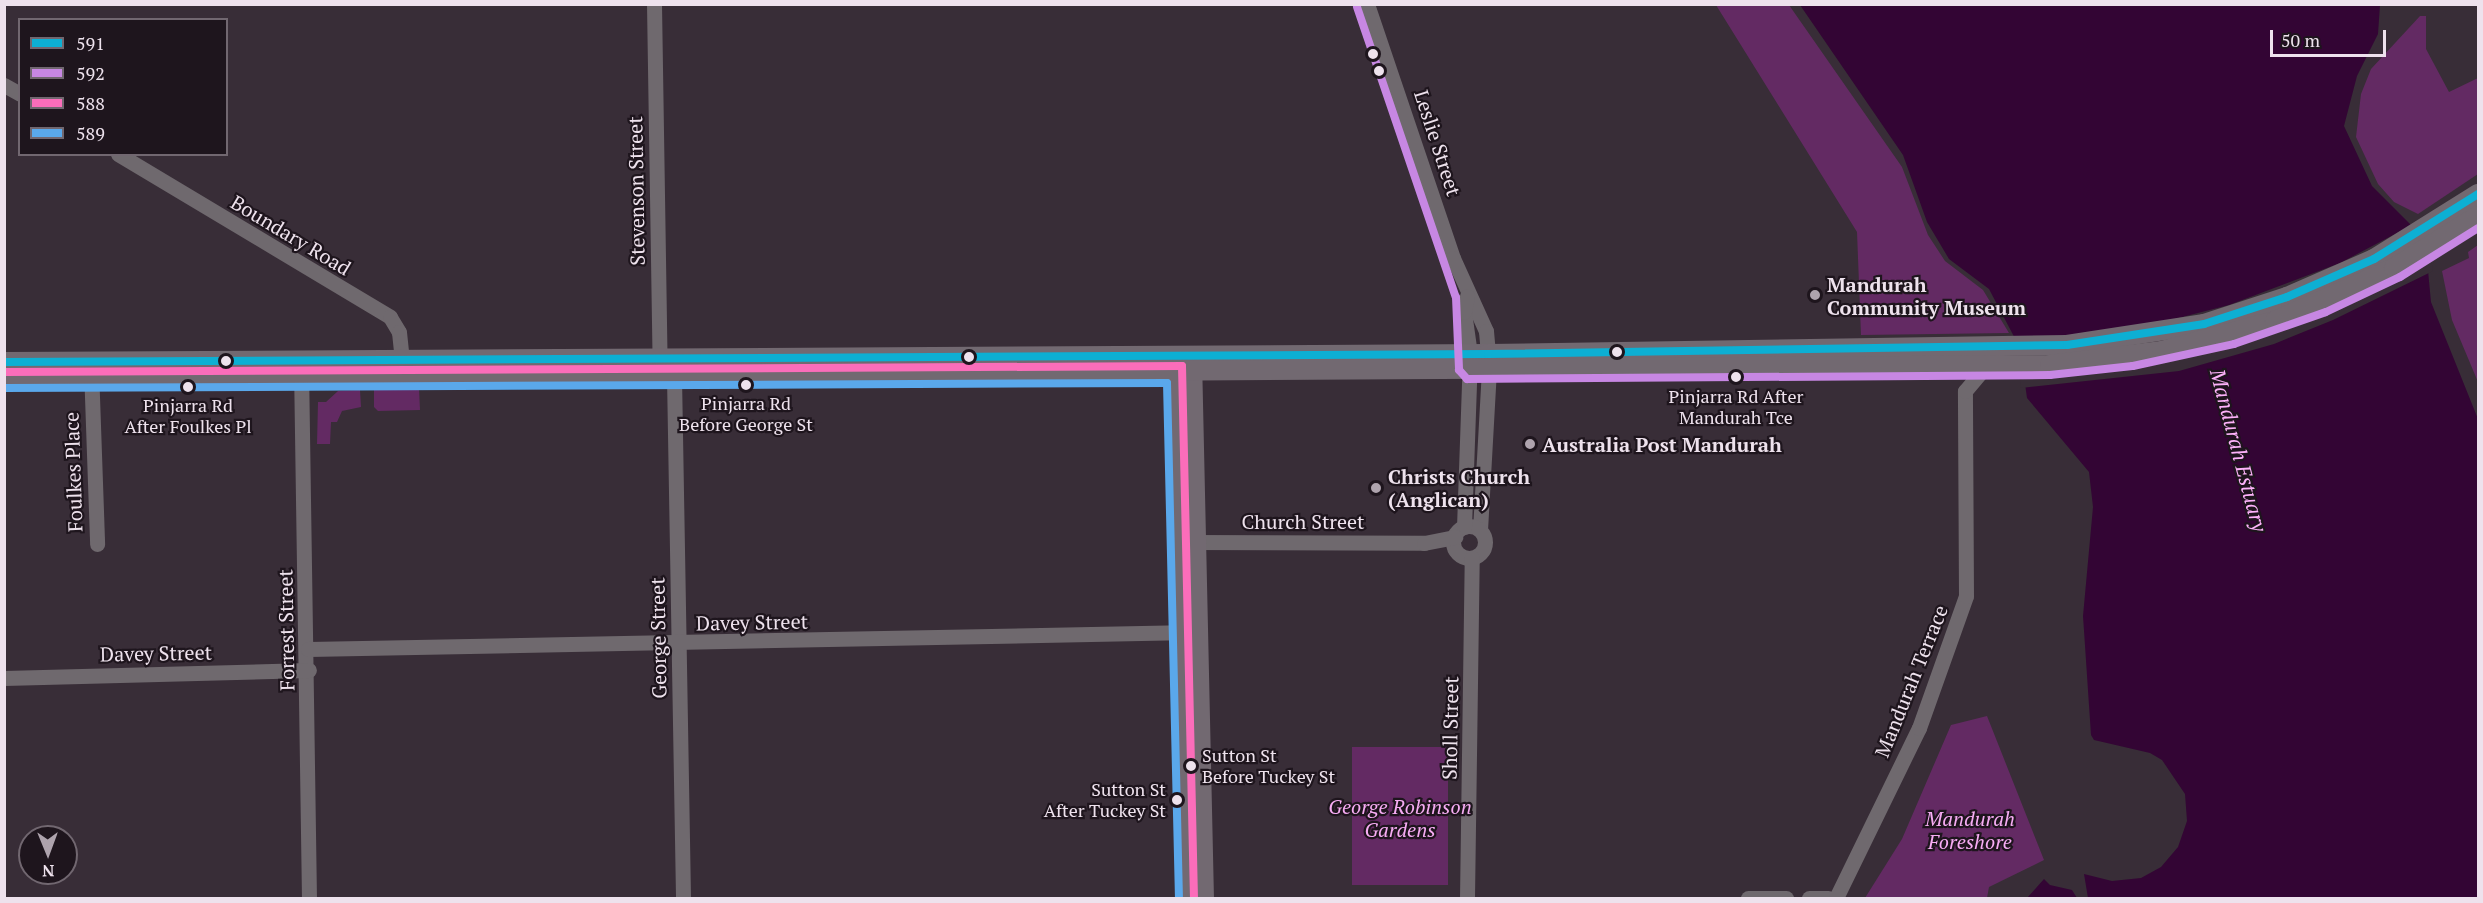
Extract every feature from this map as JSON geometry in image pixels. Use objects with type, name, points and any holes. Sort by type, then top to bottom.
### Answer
[{"type":"main road","points":[[2446,227],[2478,195]]},
{"type":"main road","points":[[4,378],[91,370],[403,368],[665,370],[1184,363],[2113,359],[2232,334],[2323,302],[2446,227],[2478,216]]},
{"type":"main road","points":[[4,362],[91,370]]},
{"type":"main road","points":[[1184,363],[1191,632],[1189,898]]},
{"type":"main road","points":[[1191,632],[1204,898]]},
{"type":"street","name":"Stevenson Street","points":[[654,4],[665,370]]},
{"type":"street","name":"Leslie Street","points":[[1367,4],[1467,296],[1464,312],[1479,361]]},
{"type":"street","points":[[4,85],[18,93]]},
{"type":"street","name":"Boundary Road","points":[[121,156],[390,317],[399,332],[403,368]]},
{"type":"street","name":"Mandurah Terrace","points":[[1836,898],[1919,728],[1966,596],[1965,391],[1998,360]]},
{"type":"street","points":[[1479,361],[1480,530],[1484,549],[1465,556],[1459,532],[1479,361]]},
{"type":"street","name":"Forrest Street","points":[[301,369],[309,670],[309,898]]},
{"type":"street","name":"Foulkes Place","points":[[91,370],[97,544]]},
{"type":"street","name":"George Street","points":[[665,370],[680,645],[683,898]]},
{"type":"street","points":[[1459,532],[1480,530]]},
{"type":"street","name":"Church Street","points":[[1424,543],[1459,532]]},
{"type":"street","name":"Church Street","points":[[1190,542],[1424,543],[1465,556]]},
{"type":"street","name":"Sholl Street","points":[[1465,556],[1467,898]]},
{"type":"street","name":"Davey Street","points":[[308,649],[680,645],[1191,632]]},
{"type":"street","name":"Davey Street","points":[[4,678],[309,670]]},
{"type":"street","points":[[1748,898],[1786,898]]},
{"type":"street","points":[[1809,898],[1828,898]]},
{"type":"green space","points":[[1716,5],[1789,5],[1902,167],[1928,235],[1945,261],[1983,290],[2009,333],[1861,335],[1857,232]]},
{"type":"green space","points":[[2420,16],[2426,16],[2426,49],[2449,92],[2478,78],[2478,174],[2418,214],[2394,202],[2378,184],[2356,137],[2361,94],[2371,69]]},
{"type":"green space","points":[[2478,245],[2478,382],[2452,320],[2442,271],[2469,258],[2468,252]]},
{"type":"green space","points":[[419,388],[420,410],[378,411],[374,407],[374,389]]},
{"type":"green space","points":[[360,390],[361,407],[342,411],[337,422],[331,422],[330,444],[317,444],[318,402],[326,402],[338,391]]},
{"type":"green space","name":"Mandurah Foreshore","points":[[1987,716],[2044,860],[1989,887],[1987,898],[1865,898],[1902,839],[1951,725]]},
{"type":"green space","name":"George Robinson Gardens","points":[[1352,747],[1448,747],[1448,885],[1352,885]]},
{"type":"water","name":"Mandurah Estuary","points":[[1800,5],[2380,5],[2378,34],[2357,76],[2344,126],[2372,186],[2425,239],[2431,302],[2478,419],[2478,898],[2088,898],[2084,874],[2112,881],[2141,878],[2161,867],[2178,847],[2187,821],[2185,794],[2162,760],[2150,753],[2094,740],[2091,735],[2083,616],[2093,507],[2089,472],[2027,398],[2020,348],[1989,289],[1949,259],[1927,222],[1903,155]]},
{"type":"water","points":[[2044,879],[2050,885],[2072,890],[2077,898],[2027,898]]},
{"type":"pier","points":[[2414,224],[2428,239],[2433,271],[2333,320],[2274,344],[2179,371],[2021,388],[2017,349],[2155,324],[2229,305],[2340,263]]},
{"type":"transit line","name":"592","points":[[1357,7],[1456,297],[1459,370],[1467,379],[2050,375],[2133,366],[2234,344],[2326,312],[2400,277],[2478,228]]},
{"type":"transit line","name":"591","points":[[4,362],[1488,354],[2067,345],[2204,324],[2287,297],[2374,259],[2478,194]]},
{"type":"transit line","name":"588","points":[[4,372],[1182,366],[1194,898]]},
{"type":"transit line","name":"589","points":[[4,388],[1167,383],[1179,898]]},
{"type":"place","name":"Mandurah Community Museum","points":[[1815,295]]},
{"type":"place","name":"Pinjarra Rd After Mandurah Tce","points":[[1736,377]]},
{"type":"place","name":"Pinjarra Rd Before George St","points":[[746,385]]},
{"type":"place","name":"Pinjarra Rd After Foulkes Pl","points":[[188,387]]},
{"type":"place","name":"Australia Post Mandurah","points":[[1530,444]]},
{"type":"place","name":"Christs Church (Anglican)","points":[[1376,488]]},
{"type":"place","name":"Sutton St Before Tuckey St","points":[[1191,766]]},
{"type":"place","name":"Sutton St After Tuckey St","points":[[1177,800]]}]
